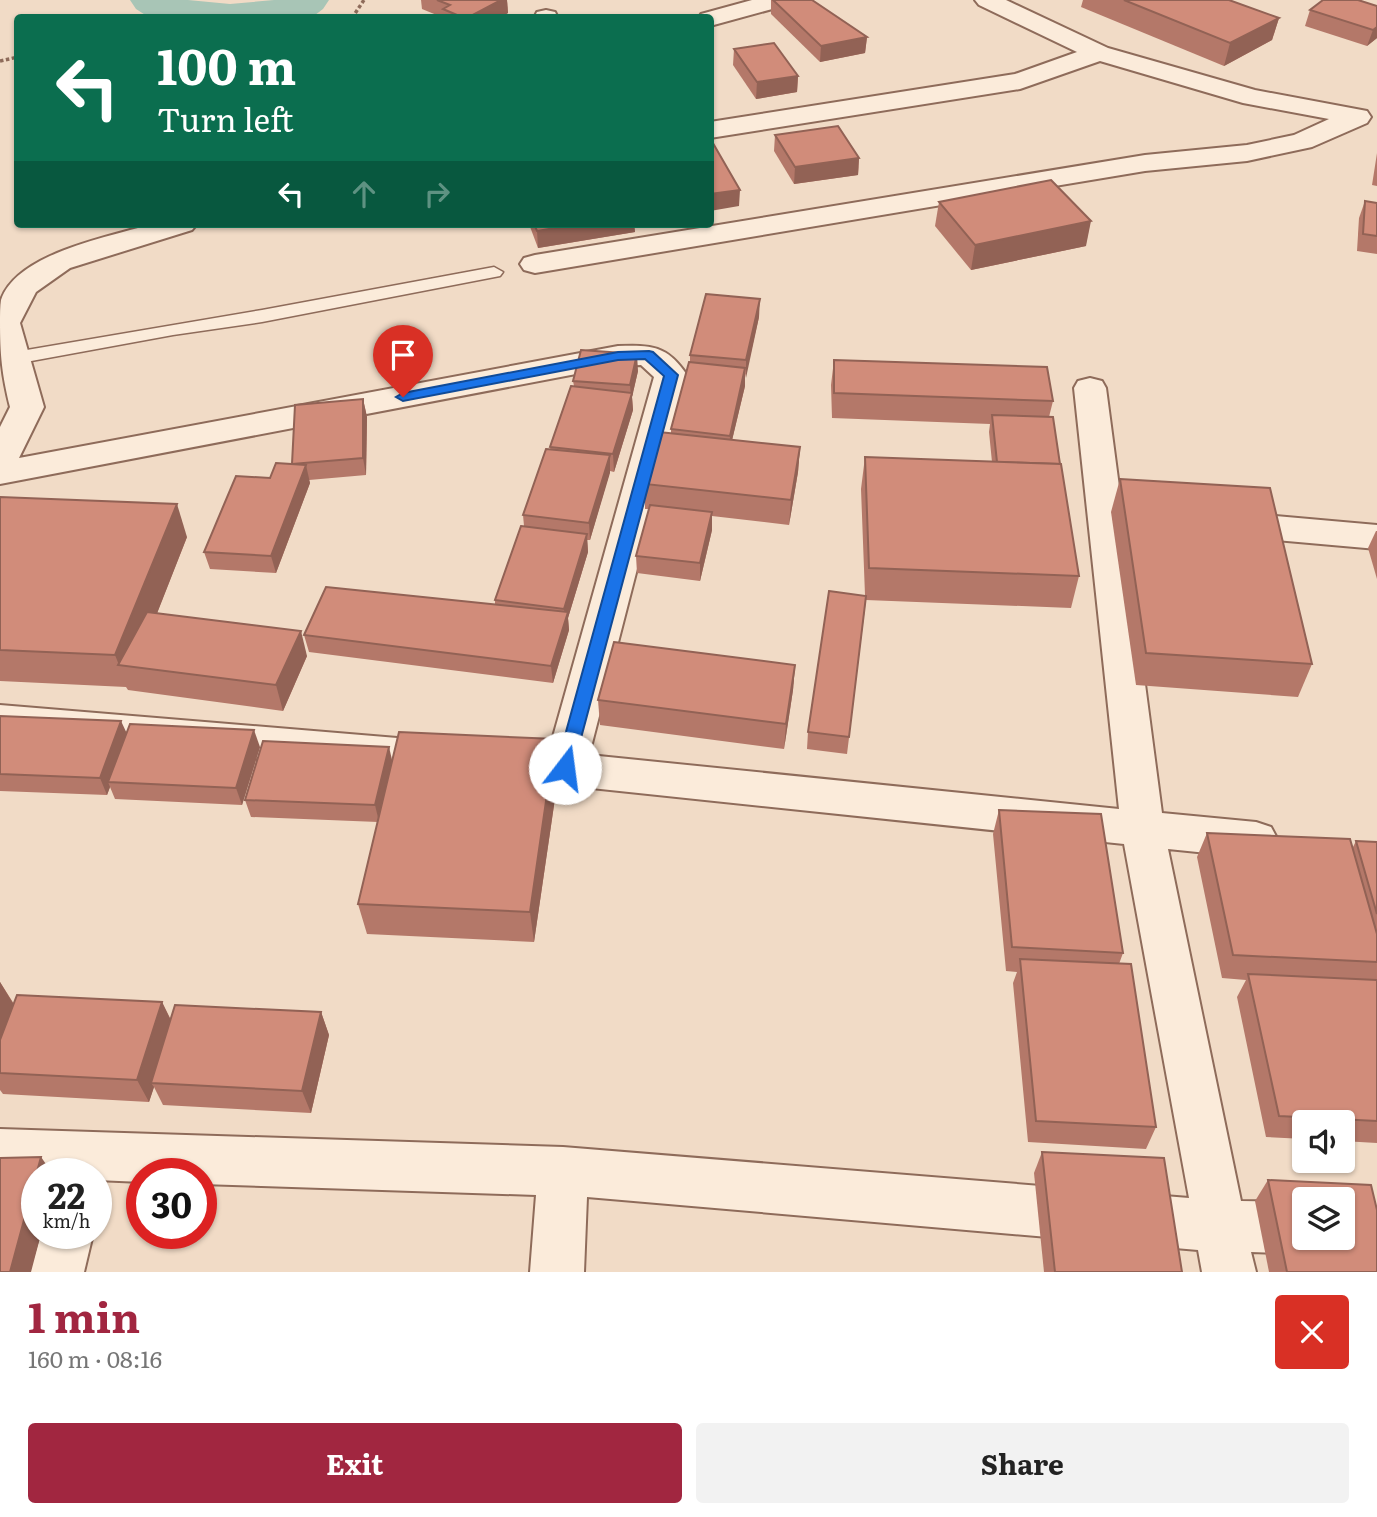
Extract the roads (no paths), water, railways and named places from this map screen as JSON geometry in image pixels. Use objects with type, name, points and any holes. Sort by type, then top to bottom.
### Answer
[{"type":"street","points":[[714,18],[779,0]]},
{"type":"street","points":[[1001,2],[1099,53],[1252,97],[1366,115]]},
{"type":"street","points":[[714,129],[1020,81],[1099,53]]},
{"type":"street","points":[[535,264],[1132,165],[1247,153],[1302,141],[1366,115]]},
{"type":"street","points":[[0,461],[27,407],[4,323],[23,287],[60,262],[169,228]]},
{"type":"street","points":[[0,473],[618,356],[649,355],[671,375],[565,768]]},
{"type":"street","points":[[1090,388],[1118,514],[1143,830],[1225,1249]]},
{"type":"street","points":[[1200,522],[1377,537]]},
{"type":"street","points":[[0,721],[565,768],[1143,830],[1294,843]]},
{"type":"street","points":[[0,1153],[35,1158]]},
{"type":"street","points":[[112,1165],[563,1171],[1225,1249],[1292,1231]]},
{"type":"street","points":[[557,1272],[563,1171]]},
{"type":"street","points":[[57,1272],[63,1249]]},
{"type":"lane","points":[[15,358],[173,329],[262,316],[494,272]]},
{"type":"waterway","points":[[152,0],[164,7],[190,14]]},
{"type":"waterway","points":[[277,14],[295,8],[307,0]]}]
